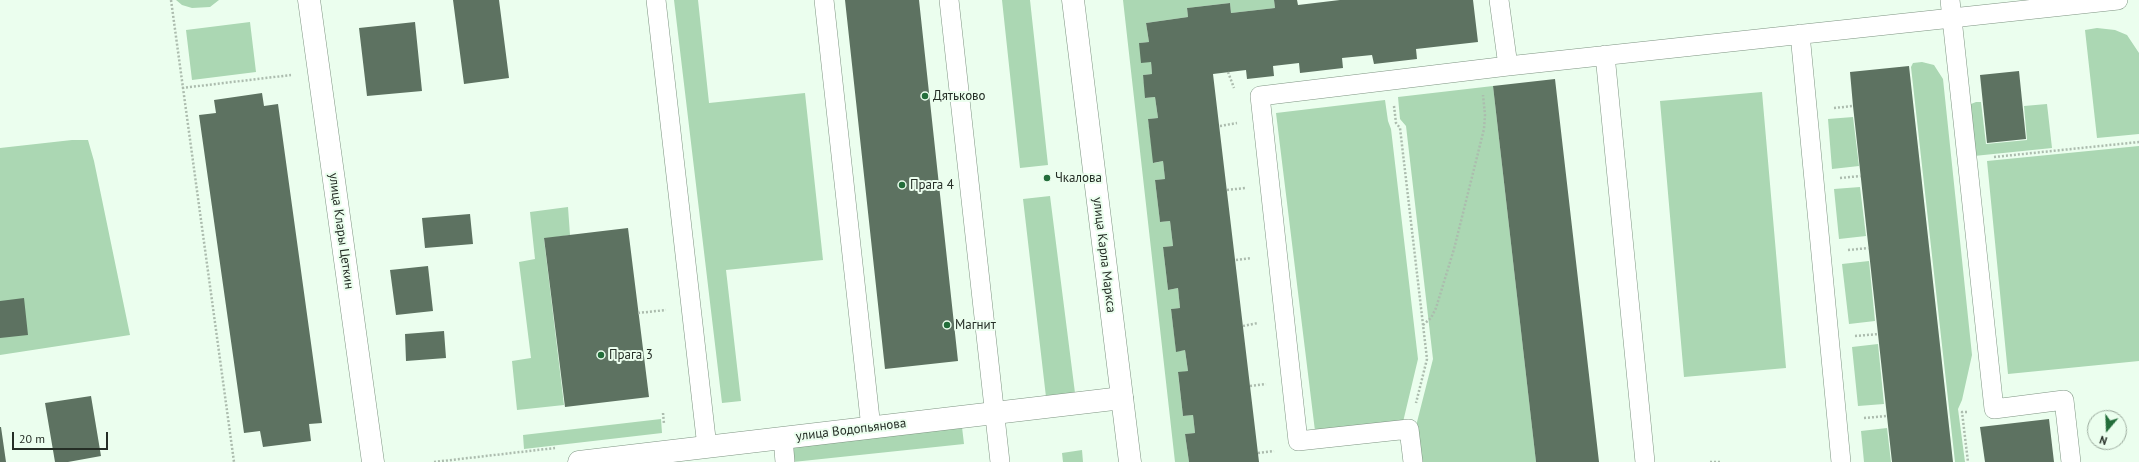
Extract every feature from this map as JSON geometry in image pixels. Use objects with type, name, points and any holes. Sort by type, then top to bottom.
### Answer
[{"type":"street","name":"улица Клары Цеткин","points":[[309,0],[373,462]]},
{"type":"street","name":"улица Карла Маркса","points":[[1073,0],[1130,462]]},
{"type":"street","name":"улица Водопьянова","points":[[579,462],[1122,398]]},
{"type":"lane","points":[[656,0],[707,447]]},
{"type":"lane","points":[[824,0],[871,428]]},
{"type":"lane","points":[[949,0],[1000,462]]},
{"type":"lane","points":[[1499,0],[1508,66]]},
{"type":"lane","points":[[1413,462],[1409,429],[1298,441],[1260,96],[1480,69],[1800,34],[1951,9],[2118,0]]},
{"type":"lane","points":[[1951,9],[1994,409],[2064,400],[2071,462]]},
{"type":"lane","points":[[1800,34],[1842,462]]},
{"type":"lane","points":[[1605,55],[1645,462]]},
{"type":"lane","points":[[783,438],[786,462]]},
{"type":"path","points":[[171,0],[234,462]]},
{"type":"path","points":[[1423,326],[1431,318],[1436,308],[1448,271],[1484,129],[1485,114],[1480,69]]},
{"type":"path","points":[[182,88],[319,71]]},
{"type":"path","points":[[1228,72],[1236,92]]},
{"type":"path","points":[[1391,80],[1396,123],[1400,128],[1426,359],[1409,429]]},
{"type":"path","points":[[1830,108],[1853,106]]},
{"type":"path","points":[[1220,126],[1239,123]]},
{"type":"path","points":[[1967,160],[2139,142]]},
{"type":"path","points":[[1837,178],[1861,176]]},
{"type":"path","points":[[1227,190],[1247,188]]},
{"type":"path","points":[[1843,251],[1869,248]]},
{"type":"path","points":[[1236,260],[1255,258]]},
{"type":"path","points":[[1243,326],[1263,323]]},
{"type":"path","points":[[1852,336],[1878,334]]},
{"type":"path","points":[[1250,386],[1270,384]]},
{"type":"path","points":[[1968,462],[1962,412],[1994,409]]},
{"type":"path","points":[[1860,418],[1887,416]]},
{"type":"path","points":[[1258,453],[1278,451]]},
{"type":"path","points":[[1710,462],[1721,462]]},
{"type":"green space","points":[[176,0],[219,0],[210,7],[192,8],[182,5]]},
{"type":"green space","points":[[674,0],[698,0],[709,103],[805,93],[823,260],[726,270],[741,401],[722,403]]},
{"type":"green space","points":[[1002,0],[1030,0],[1048,165],[1020,168]]},
{"type":"green space","points":[[1123,0],[1274,0],[1275,8],[1231,13],[1230,3],[1187,8],[1188,17],[1146,23],[1149,42],[1139,43],[1151,62],[1152,74],[1143,75],[1146,98],[1155,97],[1158,118],[1148,119],[1154,163],[1163,161],[1165,179],[1155,180],[1160,222],[1170,221],[1173,246],[1163,247],[1168,290],[1178,288],[1180,308],[1171,309],[1176,351],[1185,350],[1188,371],[1178,373],[1183,416],[1193,415],[1195,433],[1185,434],[1189,462],[1175,462]]},
{"type":"green space","points":[[250,22],[256,72],[192,80],[186,30]]},
{"type":"green space","points":[[2097,28],[2115,30],[2127,35],[2139,53],[2139,134],[2097,138],[2085,30]]},
{"type":"green space","points":[[1922,62],[1934,65],[1943,79],[1972,355],[1962,400],[1958,409],[1965,462],[1955,462],[1911,67],[1913,63]]},
{"type":"green space","points":[[1493,86],[1536,462],[1420,462],[1416,426],[1433,359],[1406,126],[1400,119],[1398,97]]},
{"type":"green space","points":[[1762,92],[1786,368],[1684,377],[1660,101]]},
{"type":"green space","points":[[1385,100],[1388,121],[1391,129],[1418,359],[1403,422],[1315,431],[1276,113]]},
{"type":"green space","points":[[1981,102],[1986,144],[2027,140],[2024,106],[2047,104],[2052,148],[1974,156],[1968,109],[1971,104]]},
{"type":"green space","points":[[1853,117],[1859,166],[1832,169],[1828,119]]},
{"type":"green space","points":[[72,140],[88,140],[94,161],[130,335],[0,355],[0,148]]},
{"type":"green space","points":[[2139,146],[2139,361],[2008,374],[1987,161]]},
{"type":"green space","points":[[1860,187],[1866,236],[1839,239],[1834,189]]},
{"type":"green space","points":[[1050,196],[1075,393],[1046,397],[1023,199]]},
{"type":"green space","points":[[568,207],[570,235],[544,239],[564,405],[517,410],[512,361],[531,358],[519,262],[535,259],[530,212]]},
{"type":"green space","points":[[1869,261],[1875,321],[1849,324],[1842,264]]},
{"type":"green space","points":[[1878,344],[1884,404],[1858,406],[1852,347]]},
{"type":"green space","points":[[661,419],[662,433],[524,449],[523,435]]},
{"type":"green space","points":[[962,427],[964,444],[793,462],[791,446]]},
{"type":"green space","points":[[1887,428],[1891,462],[1864,462],[1861,431]]},
{"type":"green space","points":[[1082,450],[1083,462],[1063,462],[1062,453]]},
{"type":"building","points":[[453,0],[499,0],[509,78],[464,84]]},
{"type":"building","name":"Прага 4","points":[[845,0],[919,0],[958,361],[885,369]]},
{"type":"building","points":[[1274,0],[1297,0],[1298,5],[1340,0],[1473,0],[1478,42],[1416,49],[1417,59],[1374,64],[1372,55],[1342,58],[1343,68],[1300,73],[1299,63],[1273,66],[1274,76],[1247,79],[1246,70],[1213,74],[1259,462],[1189,462],[1185,434],[1195,433],[1193,415],[1183,416],[1178,372],[1188,371],[1185,350],[1176,352],[1171,309],[1180,308],[1178,288],[1168,290],[1163,247],[1173,246],[1170,221],[1160,222],[1155,180],[1165,179],[1163,161],[1153,163],[1148,119],[1158,118],[1155,97],[1145,98],[1143,75],[1152,74],[1151,62],[1141,63],[1139,43],[1149,42],[1146,23],[1188,17],[1187,8],[1230,3],[1231,13],[1275,8]]},
{"type":"building","points":[[415,22],[422,91],[367,96],[359,28]]},
{"type":"building","points":[[1909,66],[1953,462],[1892,462],[1850,72]]},
{"type":"building","points":[[2019,71],[2026,139],[1987,143],[1980,75]]},
{"type":"building","points":[[1555,79],[1599,462],[1536,462],[1493,86]]},
{"type":"building","points":[[262,93],[264,106],[278,104],[322,423],[309,424],[311,441],[263,447],[260,431],[244,433],[199,115],[216,113],[214,100]]},
{"type":"building","points":[[470,214],[473,244],[425,248],[422,218]]},
{"type":"building","name":"Прага 3","points":[[628,228],[649,397],[565,407],[544,238]]},
{"type":"building","points":[[428,266],[433,311],[396,315],[390,270]]},
{"type":"building","points":[[24,298],[28,335],[0,338],[0,301]]},
{"type":"building","points":[[444,331],[446,358],[406,361],[405,334]]},
{"type":"building","points":[[91,396],[101,456],[68,462],[55,462],[45,403]]},
{"type":"building","points":[[2049,419],[2054,462],[1985,462],[1980,427]]},
{"type":"building","points":[[1,427],[6,462],[0,462]]},
{"type":"place","name":"Дятьково","points":[[925,96]]},
{"type":"place","name":"Чкалова","points":[[1047,178]]},
{"type":"place","name":"Прага 4","points":[[902,185]]},
{"type":"place","name":"Магнит","points":[[947,325]]},
{"type":"place","name":"Прага 3","points":[[601,355]]}]
